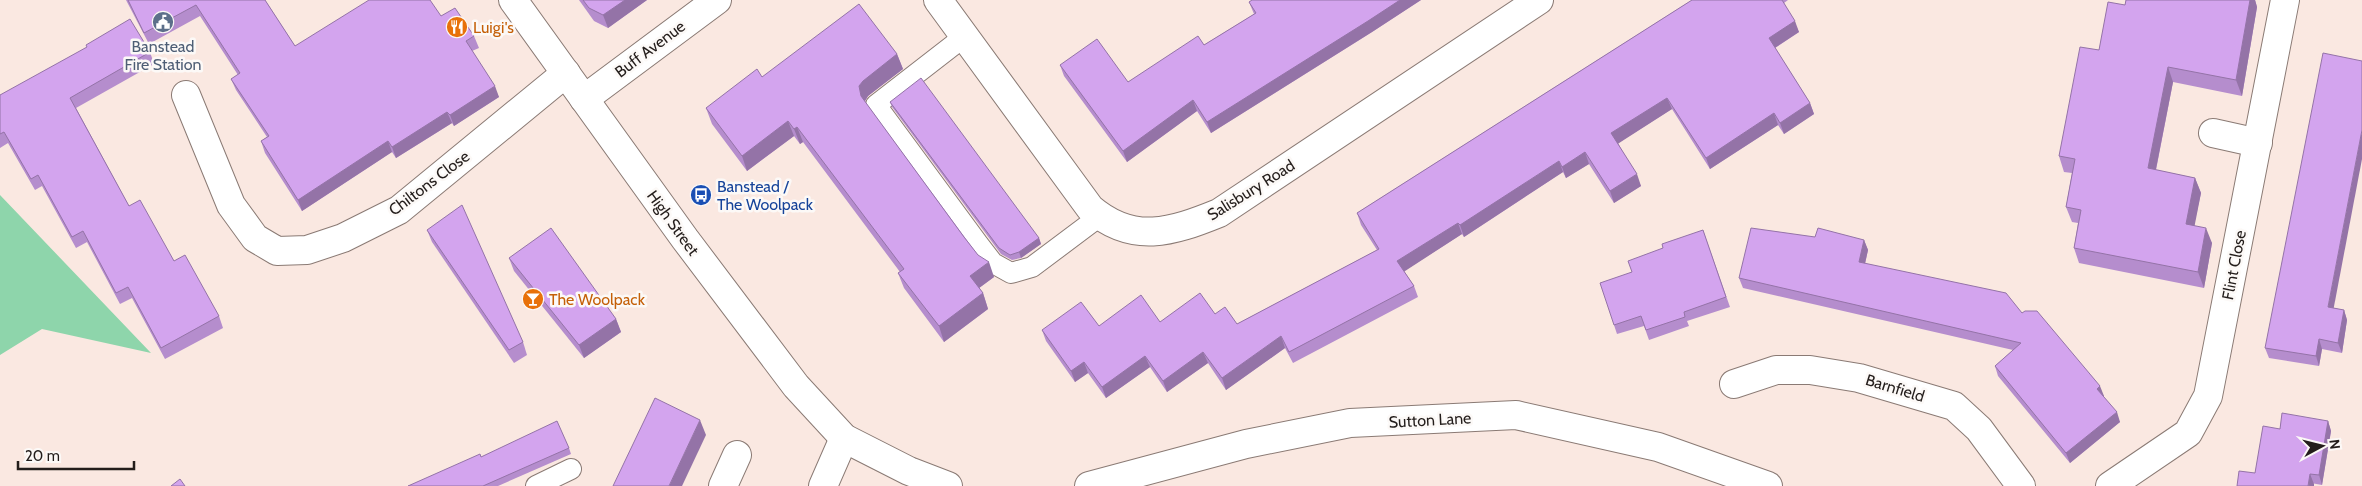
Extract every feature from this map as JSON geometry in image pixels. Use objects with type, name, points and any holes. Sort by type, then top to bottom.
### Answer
[{"type":"street","name":"High Street","points":[[513,0],[685,239],[796,386],[844,438]]},
{"type":"street","name":"Buff Avenue","points":[[584,99],[717,0]]},
{"type":"street","name":"Salisbury Road","points":[[938,0],[1090,208],[1110,223],[1140,233],[1181,228],[1219,213],[1539,0]]},
{"type":"street","name":"Flint Close","points":[[2110,486],[2188,432],[2208,396],[2285,0]]},
{"type":"street","name":"Chiltons Close","points":[[186,95],[231,205],[255,238],[277,251],[307,250],[343,238],[399,210],[566,74]]},
{"type":"street","points":[[2213,133],[2258,143]]},
{"type":"street","name":"Barnfield","points":[[1734,384],[1776,370],[1810,370],[1859,378],[1954,406],[1979,429],[2021,486]]},
{"type":"street","name":"Sutton Lane","points":[[1089,486],[1246,444],[1350,424],[1516,415],[1658,447],[1768,486]]},
{"type":"street","points":[[823,486],[844,438],[910,471],[948,486]]},
{"type":"street","points":[[723,486],[737,455]]},
{"type":"lane","points":[[965,36],[876,105],[979,245],[993,263],[1011,273],[1032,267],[1100,216]]},
{"type":"lane","points":[[536,486],[571,470]]},
{"type":"green space","points":[[0,195],[151,353],[42,329],[0,355]]},
{"type":"building","points":[[128,0],[265,0],[295,46],[369,0],[430,0],[441,16],[455,8],[474,36],[466,41],[495,86],[450,115],[447,112],[392,147],[388,141],[298,200],[261,141],[269,136],[231,79],[240,73],[196,5],[144,33]]},
{"type":"building","points":[[583,0],[625,0],[603,15],[589,8]]},
{"type":"building","points":[[1252,0],[1400,0],[1207,122],[1193,100],[1123,151],[1060,65],[1097,39],[1128,82],[1198,36],[1204,45],[1256,13],[1249,2]]},
{"type":"building","points":[[1692,0],[1782,0],[1795,21],[1769,38],[1810,103],[1780,123],[1774,113],[1706,158],[1667,98],[1611,133],[1637,174],[1610,191],[1585,152],[1562,167],[1559,161],[1460,225],[1458,223],[1397,261],[1414,286],[1289,352],[1281,336],[1222,378],[1203,352],[1163,381],[1145,356],[1102,387],[1084,362],[1071,371],[1042,330],[1081,302],[1099,326],[1141,295],[1160,322],[1200,293],[1215,314],[1225,307],[1237,324],[1379,249],[1357,213]]},
{"type":"building","points":[[2126,0],[2250,0],[2236,80],[2168,67],[2148,168],[2195,178],[2186,224],[2206,228],[2198,272],[2074,248],[2081,210],[2066,207],[2075,159],[2059,156],[2080,47],[2099,50],[2108,2],[2125,5]]},
{"type":"building","points":[[859,4],[897,54],[863,81],[859,86],[861,96],[964,237],[978,255],[989,262],[970,276],[983,293],[939,326],[898,273],[904,269],[797,127],[794,129],[788,121],[742,156],[706,108],[757,69],[762,77]]},
{"type":"building","points":[[130,19],[150,52],[70,98],[129,206],[140,200],[174,261],[185,255],[219,316],[161,348],[128,287],[116,293],[83,231],[72,237],[38,175],[31,179],[4,132],[0,134],[0,95],[87,47],[86,45]]},
{"type":"building","points":[[2323,53],[2362,61],[2362,130],[2328,307],[2344,310],[2338,343],[2319,339],[2316,356],[2265,348]]},
{"type":"building","points":[[921,78],[1039,238],[1019,252],[1010,255],[999,248],[890,102]]},
{"type":"building","points":[[462,205],[523,342],[509,350],[427,230]]},
{"type":"building","points":[[551,228],[616,319],[579,345],[509,258]]},
{"type":"building","points":[[1751,228],[1815,237],[1818,228],[1864,240],[1859,262],[2006,293],[2022,313],[2025,311],[2037,311],[2100,386],[2097,389],[2117,412],[2066,453],[1995,366],[2021,343],[1739,278]]},
{"type":"building","points":[[1703,230],[1726,297],[1684,312],[1685,317],[1646,330],[1641,316],[1614,325],[1600,283],[1632,272],[1628,261],[1663,248],[1662,244]]},
{"type":"building","points":[[655,398],[700,420],[669,486],[613,486]]},
{"type":"building","points":[[2282,413],[2328,421],[2319,475],[2310,474],[2308,486],[2237,486],[2239,471],[2255,473],[2263,426],[2280,429]]},
{"type":"building","points":[[557,421],[569,448],[483,486],[408,486],[480,454],[481,457]]},
{"type":"building","points":[[180,479],[185,486],[171,486]]},
{"type":"place","name":"Banstead Fire Station","points":[[163,22]]},
{"type":"place","name":"Luigi's","points":[[457,27]]},
{"type":"place","name":"Banstead / The Woolpack","points":[[701,195]]},
{"type":"place","name":"The Woolpack","points":[[533,299]]}]
